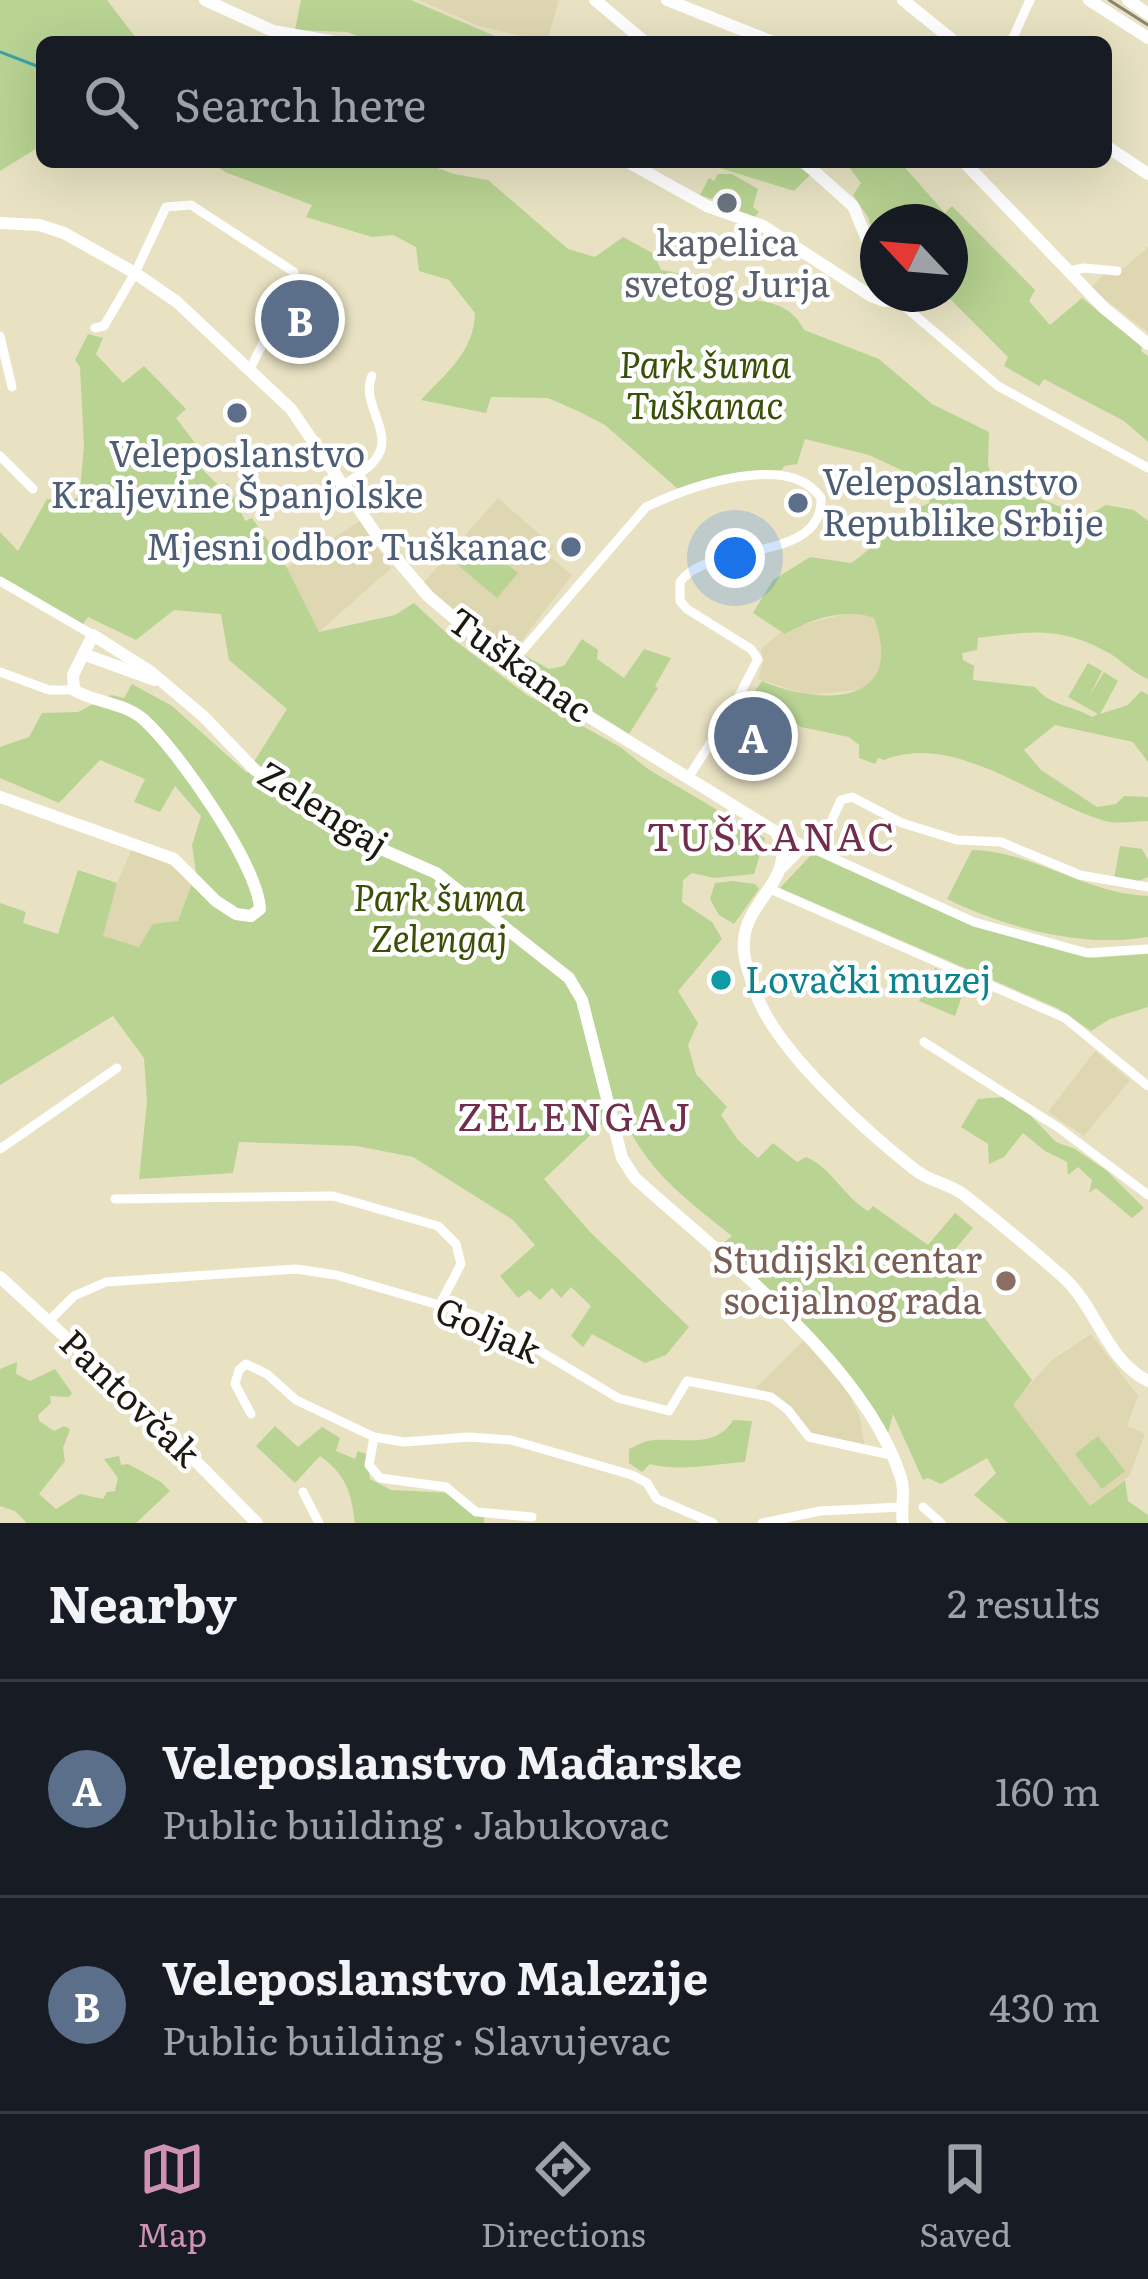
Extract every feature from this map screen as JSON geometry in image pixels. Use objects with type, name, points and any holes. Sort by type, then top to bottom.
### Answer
[{"type":"street","points":[[205,0],[272,31],[301,36]]},
{"type":"street","points":[[595,0],[638,36]]},
{"type":"street","points":[[667,0],[757,36]]},
{"type":"street","points":[[903,0],[948,36]]},
{"type":"street","points":[[1014,36],[1030,0]]},
{"type":"street","points":[[1089,0],[1148,38]]},
{"type":"street","points":[[1128,0],[1148,14]]},
{"type":"street","points":[[1112,150],[1148,174]]},
{"type":"street","points":[[639,168],[707,206],[763,226],[860,288]]},
{"type":"street","points":[[811,168],[853,206],[860,223]]},
{"type":"street","points":[[970,168],[1097,301],[1148,344]]},
{"type":"street","points":[[94,328],[104,326],[166,207],[191,205],[294,272],[294,281],[249,371]]},
{"type":"street","name":"Tuškanac","points":[[0,223],[39,225],[64,233],[177,302],[291,409],[408,577],[509,665],[776,832],[974,922],[1087,953],[1148,950]]},
{"type":"street","points":[[1069,271],[1117,271]]},
{"type":"street","points":[[912,312],[998,386],[1148,469]]},
{"type":"street","points":[[0,336],[12,387]]},
{"type":"street","points":[[343,486],[376,460],[381,449],[380,427],[367,389],[372,376]]},
{"type":"street","points":[[0,456],[33,489]]},
{"type":"street","points":[[509,665],[646,507],[753,474],[784,474],[809,485],[820,498],[821,511],[814,525],[799,537],[694,568],[680,582],[680,601],[687,609],[751,649],[758,659],[688,778]]},
{"type":"street","points":[[0,581],[93,635],[73,676],[74,690],[49,690],[0,672]]},
{"type":"street","name":"Zelengaj","points":[[93,635],[164,683],[255,770],[372,845],[436,873],[569,979],[582,1000],[628,1168],[832,1360],[867,1411],[902,1480],[903,1523]]},
{"type":"street","points":[[83,655],[164,683]]},
{"type":"street","name":"Zelengaj","points":[[0,797],[174,859],[236,914],[251,916],[260,908],[254,880],[196,780],[144,720],[74,690]]},
{"type":"street","points":[[818,850],[841,800],[852,797],[902,823],[974,842],[1001,842],[1080,875],[1148,887]]},
{"type":"street","points":[[776,832],[783,851],[780,872]]},
{"type":"street","points":[[806,845],[780,872],[750,921],[743,942],[762,1011],[782,1042],[915,1171],[964,1195],[1062,1276],[1086,1301],[1120,1360],[1148,1381]]},
{"type":"street","points":[[770,889],[1065,1018],[1148,1086]]},
{"type":"street","points":[[924,1042],[1059,1128],[1148,1195]]},
{"type":"street","points":[[0,1149],[117,1068]]},
{"type":"street","points":[[115,1199],[302,1193],[411,1215],[438,1226],[456,1244],[461,1264],[440,1304]]},
{"type":"street","name":"Goljak","points":[[49,1321],[74,1296],[96,1284],[296,1269],[336,1275],[440,1304],[500,1327],[636,1406],[669,1411],[687,1381],[743,1389],[781,1403],[815,1440],[891,1455]]},
{"type":"street","name":"Pantovčak","points":[[0,1277],[177,1441],[257,1523]]},
{"type":"street","points":[[251,1414],[235,1384],[246,1364],[267,1374],[296,1400],[374,1437],[404,1442],[469,1437],[511,1440],[632,1474],[657,1498],[713,1523]]},
{"type":"street","points":[[374,1437],[369,1465],[380,1478],[446,1487],[476,1511],[532,1517]]},
{"type":"street","points":[[303,1492],[320,1523]]},
{"type":"street","points":[[762,1523],[820,1511],[902,1508]]},
{"type":"street","points":[[923,1508],[941,1523]]},
{"type":"shaded area","points":[[418,0],[559,0],[549,36],[522,36],[479,26]]},
{"type":"shaded area","points":[[1148,247],[1148,332],[1090,288],[1113,266],[1119,272]]},
{"type":"shaded area","points":[[498,498],[554,547],[548,555],[572,575],[509,657],[423,583]]},
{"type":"shaded area","points":[[360,521],[391,568],[319,632],[287,568]]},
{"type":"shaded area","points":[[856,611],[874,618],[884,645],[880,674],[865,689],[809,695],[758,679],[761,649],[781,632]]},
{"type":"shaded area","points":[[132,849],[174,867],[192,884],[178,921],[139,947],[102,937]]},
{"type":"shaded area","points":[[1095,1051],[1130,1080],[1084,1136],[1048,1112]]},
{"type":"shaded area","points":[[1091,1334],[1138,1396],[1127,1426],[1145,1434],[1130,1475],[1090,1506],[1012,1404],[1051,1361]]},
{"type":"shaded area","points":[[804,1340],[832,1367],[847,1390],[860,1418],[865,1448],[816,1439],[768,1393],[756,1388]]},
{"type":"green space","points":[[0,0],[107,0],[134,36],[36,36],[36,149],[0,171]]},
{"type":"green space","points":[[301,0],[411,0],[495,36],[357,36],[295,30]]},
{"type":"green space","name":"Park šuma Tuškanac","points":[[219,168],[438,168],[488,180],[568,249],[595,257],[623,237],[654,254],[661,270],[729,295],[776,305],[796,318],[804,330],[879,359],[932,404],[989,432],[988,465],[993,479],[1085,517],[1106,505],[1134,510],[1148,521],[1148,679],[1092,644],[1060,635],[978,638],[977,650],[962,653],[963,660],[974,666],[973,680],[1035,687],[1054,702],[1092,717],[1098,714],[1068,697],[1088,663],[1102,671],[1089,697],[1104,672],[1118,681],[1100,714],[1128,705],[1141,691],[1148,695],[1148,762],[1133,742],[1055,725],[1024,750],[1041,770],[1097,807],[1116,804],[1124,796],[1148,797],[1148,821],[1102,820],[967,761],[939,754],[878,758],[875,764],[859,758],[859,745],[849,737],[801,727],[753,694],[762,681],[832,696],[868,684],[879,669],[881,647],[874,618],[829,616],[785,634],[753,613],[773,580],[810,557],[851,563],[909,514],[930,503],[923,480],[869,455],[805,439],[797,464],[782,470],[757,470],[678,489],[605,425],[548,398],[491,397],[486,413],[421,400],[457,361],[473,327],[475,313],[449,280],[419,271],[416,247],[393,235],[372,237],[306,217],[312,205]]},
{"type":"green space","points":[[720,168],[800,168],[810,175],[794,191]]},
{"type":"green space","points":[[850,168],[905,168],[937,204],[860,205],[853,195],[861,183]]},
{"type":"green space","points":[[718,174],[732,174],[758,189],[753,207],[759,212],[754,218],[736,211],[740,200],[721,193],[711,199],[700,195],[709,178],[714,181]]},
{"type":"green space","points":[[968,222],[1035,290],[1029,301],[1050,325],[1082,298],[1142,346],[1148,356],[1148,442],[1124,421],[1044,379],[1039,386],[1004,366],[1008,357],[963,312],[968,312]]},
{"type":"green space","name":"Park šuma Zelengaj","points":[[88,334],[103,338],[96,354],[123,383],[144,366],[186,409],[176,418],[208,460],[200,467],[221,488],[228,483],[245,521],[252,518],[287,568],[319,632],[395,615],[414,603],[527,695],[765,838],[754,874],[714,878],[692,873],[683,880],[682,902],[712,922],[722,939],[678,991],[698,1023],[688,1045],[696,1074],[727,1107],[721,1115],[738,1140],[758,1158],[773,1143],[797,1162],[806,1157],[859,1205],[868,1211],[873,1206],[928,1245],[955,1213],[973,1228],[947,1259],[931,1248],[1032,1380],[1013,1405],[1090,1506],[1125,1480],[1128,1501],[1148,1515],[1148,1523],[1008,1523],[974,1495],[996,1473],[987,1458],[941,1484],[923,1480],[893,1414],[887,1437],[834,1357],[722,1244],[732,1236],[653,1165],[619,1108],[544,1179],[589,1231],[689,1327],[666,1355],[645,1363],[592,1334],[583,1347],[571,1336],[591,1306],[571,1287],[561,1298],[552,1288],[540,1300],[529,1290],[518,1298],[500,1276],[535,1245],[513,1220],[413,1157],[357,1146],[239,1142],[233,1173],[139,1179],[147,1102],[144,1058],[113,1016],[0,1085],[0,903],[26,912],[23,923],[58,934],[78,870],[117,883],[103,936],[139,947],[153,924],[178,921],[196,873],[192,845],[201,816],[175,786],[160,812],[134,802],[145,779],[100,760],[59,803],[0,778],[0,747],[29,737],[42,713],[78,712],[111,695],[124,698],[132,684],[172,706],[247,773],[287,709],[229,660],[221,614],[174,610],[136,640],[88,617],[83,624],[0,578],[0,532],[18,551],[47,499],[68,503],[83,494],[80,367],[75,360]]},
{"type":"green space","points":[[480,542],[518,573],[497,598],[459,566]]},
{"type":"green space","points":[[582,639],[598,650],[597,659],[624,678],[644,649],[671,658],[629,734],[518,664],[524,655],[549,669],[564,666]]},
{"type":"green space","points":[[1120,846],[1142,849],[1148,877],[1136,882],[1114,879]]},
{"type":"green space","points":[[972,850],[1017,858],[1102,888],[1148,896],[1148,937],[1097,940],[1045,933],[947,899]]},
{"type":"green space","points":[[813,853],[976,927],[1092,958],[1148,954],[1148,1007],[1110,1019],[1091,1031],[1057,1008],[780,888]]},
{"type":"green space","points":[[715,883],[755,884],[759,889],[734,924],[719,915],[710,899]]},
{"type":"green space","points":[[935,968],[967,982],[955,1016],[919,1001]]},
{"type":"green space","points":[[1004,1097],[1028,1113],[1056,1142],[1107,1171],[1144,1208],[1132,1218],[1096,1188],[1089,1193],[1092,1180],[1078,1167],[1068,1175],[1067,1162],[1023,1133],[1004,1157],[989,1164],[988,1144],[961,1127],[978,1099]]},
{"type":"green space","points":[[17,1362],[16,1374],[30,1381],[55,1369],[72,1393],[50,1396],[51,1403],[38,1415],[54,1431],[64,1426],[70,1429],[63,1448],[65,1461],[39,1494],[56,1509],[80,1494],[103,1499],[107,1492],[115,1491],[118,1478],[104,1459],[119,1456],[121,1465],[128,1464],[170,1491],[136,1523],[27,1523],[15,1511],[0,1506],[0,1369]]},
{"type":"green space","points":[[733,1420],[752,1421],[745,1462],[685,1467],[650,1464],[642,1472],[629,1463],[629,1449],[643,1442],[706,1439]]},
{"type":"green space","points":[[275,1426],[298,1447],[322,1427],[340,1438],[336,1451],[355,1459],[358,1451],[366,1454],[370,1479],[391,1490],[452,1493],[484,1517],[484,1523],[355,1523],[346,1485],[320,1456],[295,1483],[256,1446]]},
{"type":"green space","points":[[1098,1436],[1125,1471],[1102,1489],[1075,1454]]},
{"type":"waterway","name":"Tuškanac","points":[[0,52],[36,66]]},
{"type":"tram line","points":[[1109,0],[1148,25]]},
{"type":"place","name":"kapelica svetog Jurja","points":[[727,203]]},
{"type":"place","name":"Veleposlanstvo Malezije","points":[[300,319]]},
{"type":"place","name":"Veleposlanstvo Kraljevine Španjolske","points":[[237,413]]},
{"type":"place","name":"Veleposlanstvo Republike Srbije","points":[[798,503]]},
{"type":"place","name":"Mjesni odbor Tuškanac","points":[[571,547]]},
{"type":"place","name":"Veleposlanstvo Mađarske","points":[[753,736]]},
{"type":"place","name":"Lovački muzej","points":[[721,980]]},
{"type":"place","name":"Studijski centar socijalnog rada","points":[[1006,1281]]},
{"type":"district","name":"TUŠKANAC","points":[[772,837]]},
{"type":"district","name":"ZELENGAJ","points":[[575,1117]]}]
